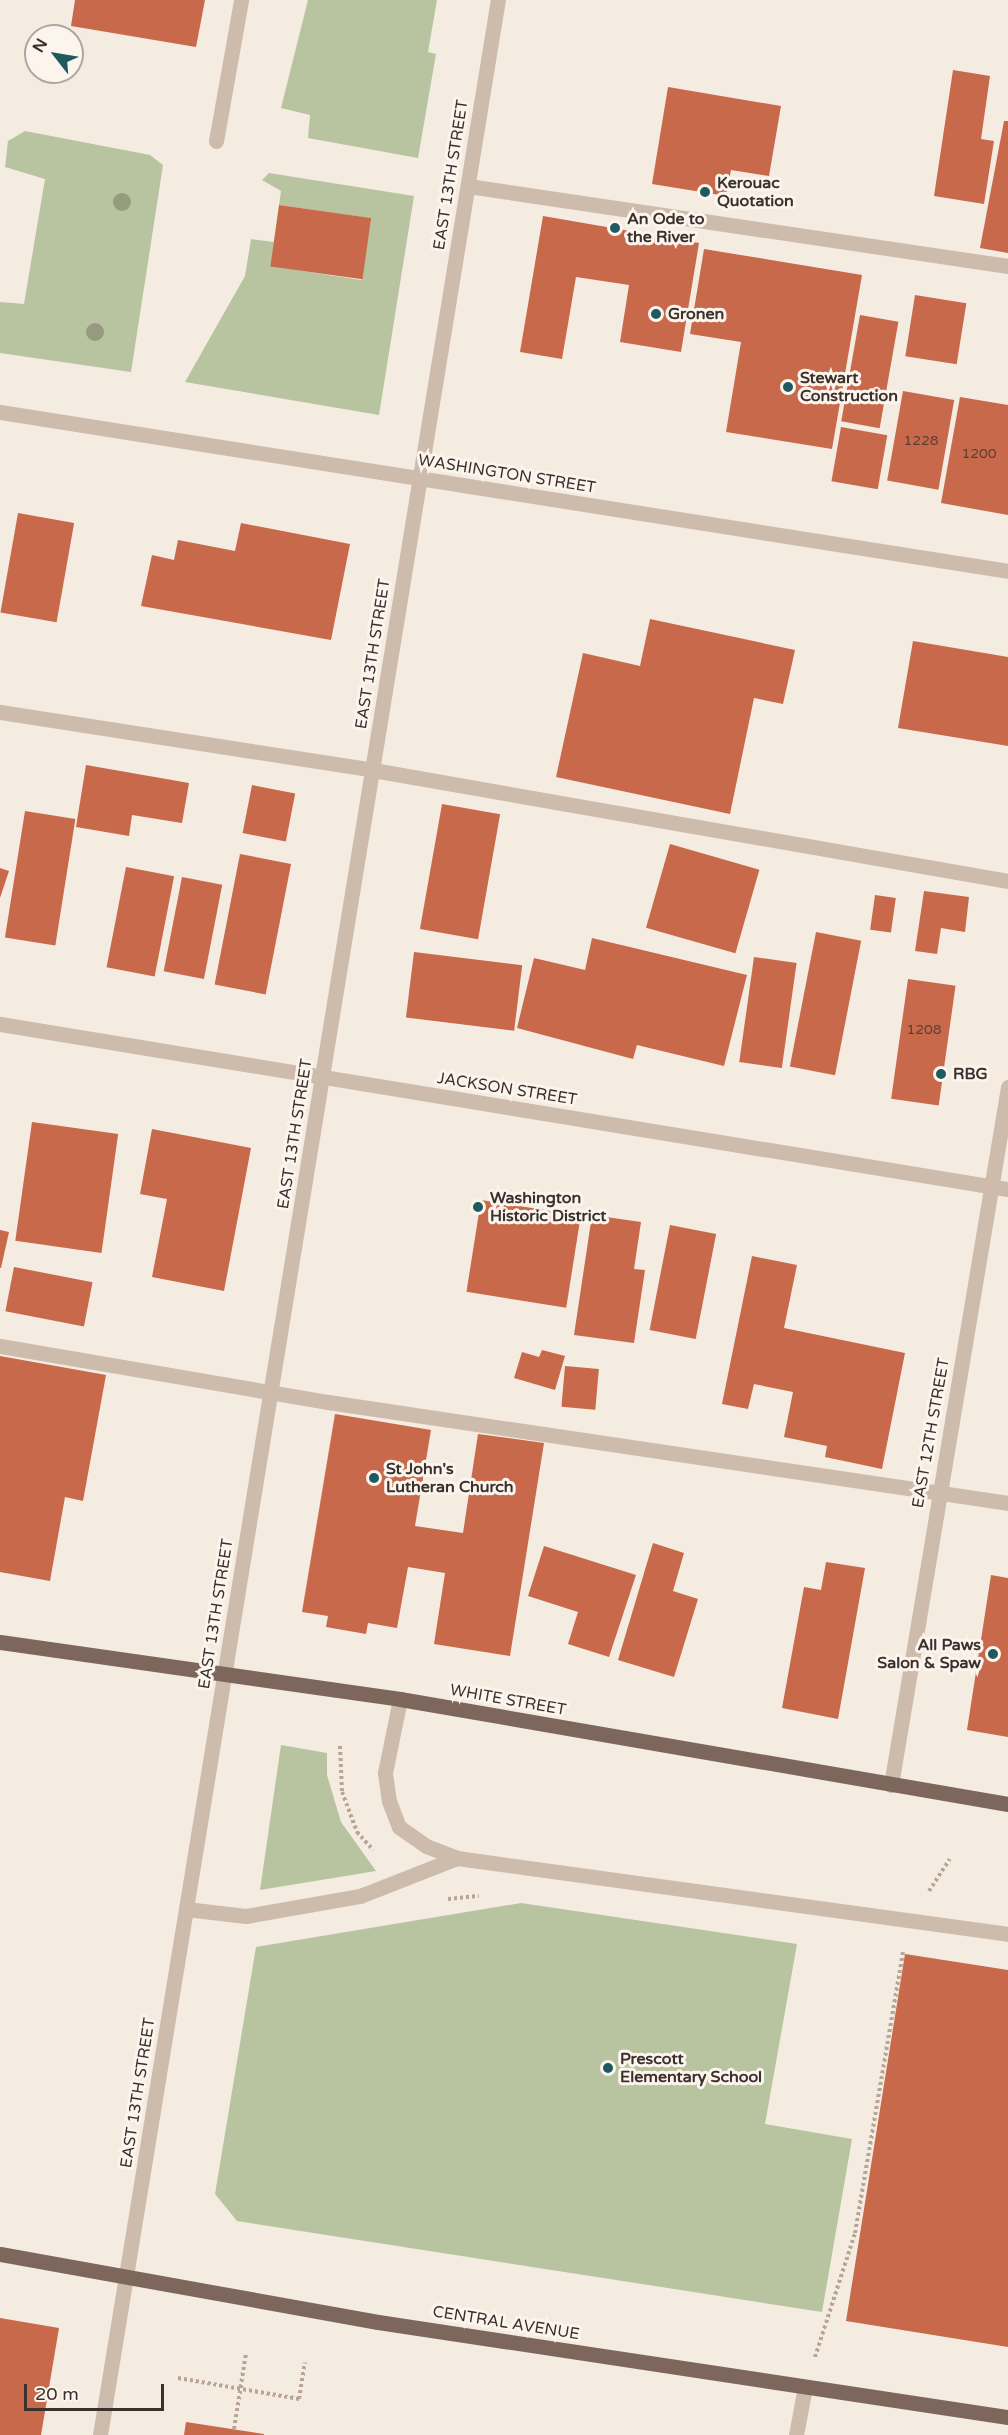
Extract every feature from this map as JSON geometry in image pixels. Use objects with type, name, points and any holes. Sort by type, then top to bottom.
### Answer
[{"type":"main road","name":"WHITE STREET","points":[[0,1642],[400,1699],[1008,1804]]},
{"type":"main road","name":"CENTRAL AVENUE","points":[[0,2254],[127,2274],[378,2322],[1008,2417]]},
{"type":"street","points":[[216,141],[241,0]]},
{"type":"street","name":"EAST 13TH STREET","points":[[100,2435],[498,0]]},
{"type":"street","points":[[468,186],[1008,267]]},
{"type":"street","name":"WASHINGTON STREET","points":[[0,412],[1008,571]]},
{"type":"street","points":[[0,712],[373,770],[1008,881]]},
{"type":"street","name":"JACKSON STREET","points":[[0,1024],[1008,1189]]},
{"type":"street","name":"EAST 12TH STREET","points":[[891,1785],[1008,1087]]},
{"type":"street","points":[[0,1346],[271,1392],[1008,1503]]},
{"type":"street","points":[[400,1699],[385,1773],[389,1801],[399,1827],[457,1858],[1008,1934]]},
{"type":"street","points":[[186,1909],[246,1916],[360,1896],[457,1858]]},
{"type":"street","points":[[796,2435],[805,2387]]},
{"type":"path","points":[[340,1746],[342,1792],[357,1832],[378,1856]]},
{"type":"path","points":[[924,1900],[950,1859]]},
{"type":"path","points":[[443,1899],[488,1895]]},
{"type":"path","points":[[805,2387],[855,2233],[905,1939]]},
{"type":"path","points":[[892,1948],[904,1949]]},
{"type":"path","points":[[234,2429],[246,2353]]},
{"type":"path","points":[[178,2378],[299,2399],[304,2362]]},
{"type":"green space","points":[[308,0],[437,0],[428,52],[436,54],[418,158],[308,138],[310,115],[281,108]]},
{"type":"green space","points":[[25,131],[150,155],[163,165],[131,372],[0,353],[0,302],[24,304],[45,179],[5,167],[8,141]]},
{"type":"green space","points":[[269,173],[414,196],[379,415],[185,382],[245,276],[251,239],[274,242],[271,266],[361,280],[370,218],[279,205],[281,191],[262,180]]},
{"type":"green space","points":[[281,1745],[327,1753],[327,1775],[341,1822],[376,1871],[260,1890]]},
{"type":"green space","points":[[521,1903],[797,1944],[765,2124],[852,2139],[822,2312],[237,2221],[215,2194],[256,1947]]},
{"type":"building","points":[[75,0],[205,0],[196,47],[84,28],[84,24],[71,24]]},
{"type":"building","points":[[953,70],[990,76],[981,139],[994,141],[984,204],[934,196]]},
{"type":"building","points":[[668,87],[781,106],[769,176],[731,170],[726,196],[652,184]]},
{"type":"building","points":[[1004,121],[1008,121],[1008,253],[980,248]]},
{"type":"building","points":[[279,205],[371,218],[362,279],[270,266]]},
{"type":"building","name":"Gronen","points":[[543,216],[699,243],[681,352],[620,342],[629,285],[576,277],[562,359],[520,352]]},
{"type":"building","name":"Stewart Construction","points":[[704,249],[862,275],[832,449],[726,432],[741,342],[690,334]]},
{"type":"building","points":[[915,295],[966,303],[957,364],[905,356]]},
{"type":"building","points":[[860,315],[898,322],[880,428],[841,421]]},
{"type":"building","points":[[903,391],[954,400],[938,490],[887,481]]},
{"type":"building","points":[[960,397],[1008,405],[1008,515],[941,503]]},
{"type":"building","points":[[841,427],[887,435],[878,489],[831,481]]},
{"type":"building","points":[[18,513],[74,523],[57,622],[0,612]]},
{"type":"building","points":[[241,523],[350,544],[331,640],[141,606],[152,555],[174,560],[178,540],[235,551]]},
{"type":"building","points":[[650,619],[795,650],[783,704],[754,698],[730,814],[556,777],[583,653],[640,666]]},
{"type":"building","points":[[913,641],[1008,657],[1008,746],[898,728]]},
{"type":"building","points":[[86,765],[189,783],[182,823],[132,815],[129,836],[76,827]]},
{"type":"building","points":[[252,785],[295,793],[286,841],[243,833]]},
{"type":"building","points":[[442,804],[500,814],[478,939],[420,929]]},
{"type":"building","points":[[25,811],[75,819],[55,945],[5,937]]},
{"type":"building","points":[[670,844],[759,870],[735,953],[646,928]]},
{"type":"building","points":[[240,854],[291,864],[266,994],[215,985]]},
{"type":"building","points":[[126,867],[174,876],[155,976],[107,967]]},
{"type":"building","points":[[0,868],[9,871],[0,898]]},
{"type":"building","points":[[182,877],[222,885],[204,979],[164,971]]},
{"type":"building","points":[[924,891],[969,897],[965,932],[941,928],[937,954],[915,951]]},
{"type":"building","points":[[875,895],[896,898],[891,933],[870,930]]},
{"type":"building","points":[[816,932],[861,941],[835,1075],[790,1066]]},
{"type":"building","points":[[592,938],[747,975],[724,1066],[637,1045],[633,1059],[517,1028],[534,958],[585,970]]},
{"type":"building","points":[[414,952],[522,965],[514,1031],[406,1018]]},
{"type":"building","points":[[754,957],[797,963],[782,1068],[739,1062]]},
{"type":"building","points":[[908,979],[956,986],[939,1106],[891,1099]]},
{"type":"building","points":[[32,1122],[118,1134],[101,1253],[15,1241]]},
{"type":"building","points":[[152,1129],[251,1148],[224,1291],[152,1277],[167,1199],[140,1194]]},
{"type":"building","points":[[481,1200],[581,1216],[566,1308],[466,1292]]},
{"type":"building","points":[[592,1215],[641,1222],[634,1269],[645,1270],[634,1343],[574,1335]]},
{"type":"building","points":[[670,1225],[716,1234],[696,1339],[650,1330]]},
{"type":"building","points":[[0,1230],[9,1232],[1,1268],[0,1268]]},
{"type":"building","points":[[752,1256],[797,1265],[784,1328],[905,1353],[882,1469],[825,1457],[827,1446],[784,1437],[793,1392],[754,1384],[748,1409],[722,1404]]},
{"type":"building","points":[[14,1267],[93,1282],[84,1326],[5,1311]]},
{"type":"building","points":[[542,1350],[565,1356],[555,1390],[514,1378],[522,1352],[539,1357]]},
{"type":"building","points":[[0,1356],[106,1375],[83,1501],[65,1497],[50,1581],[0,1572]]},
{"type":"building","points":[[565,1366],[599,1369],[595,1410],[561,1407]]},
{"type":"building","points":[[335,1414],[431,1430],[415,1526],[463,1533],[478,1434],[544,1443],[510,1656],[434,1644],[445,1573],[408,1567],[397,1628],[368,1623],[366,1634],[326,1627],[328,1616],[302,1612]]},
{"type":"building","points":[[653,1543],[684,1553],[673,1591],[698,1599],[674,1677],[618,1660]]},
{"type":"building","points":[[544,1546],[636,1575],[609,1657],[568,1644],[578,1612],[528,1596]]},
{"type":"building","points":[[826,1562],[865,1568],[838,1719],[782,1708],[804,1587],[821,1590]]},
{"type":"building","name":"All Paws Salon & Spaw","points":[[991,1575],[1008,1578],[1008,1737],[967,1730]]},
{"type":"building","points":[[905,1954],[1008,1970],[1008,2347],[846,2321]]},
{"type":"building","points":[[0,2318],[59,2328],[41,2435],[0,2435]]},
{"type":"building","points":[[186,2422],[264,2434],[264,2435],[184,2435]]},
{"type":"place","name":"Kerouac Quotation","points":[[705,192]]},
{"type":"place","name":"An Ode to the River","points":[[615,228]]},
{"type":"place","name":"Gronen","points":[[656,314]]},
{"type":"place","name":"Stewart Construction","points":[[788,387]]},
{"type":"place","name":"RBG","points":[[941,1074]]},
{"type":"place","name":"Washington Historic District","points":[[478,1207]]},
{"type":"place","name":"St John's Lutheran Church","points":[[374,1478]]},
{"type":"place","name":"All Paws Salon & Spaw","points":[[993,1654]]},
{"type":"place","name":"Prescott Elementary School","points":[[608,2068]]}]
